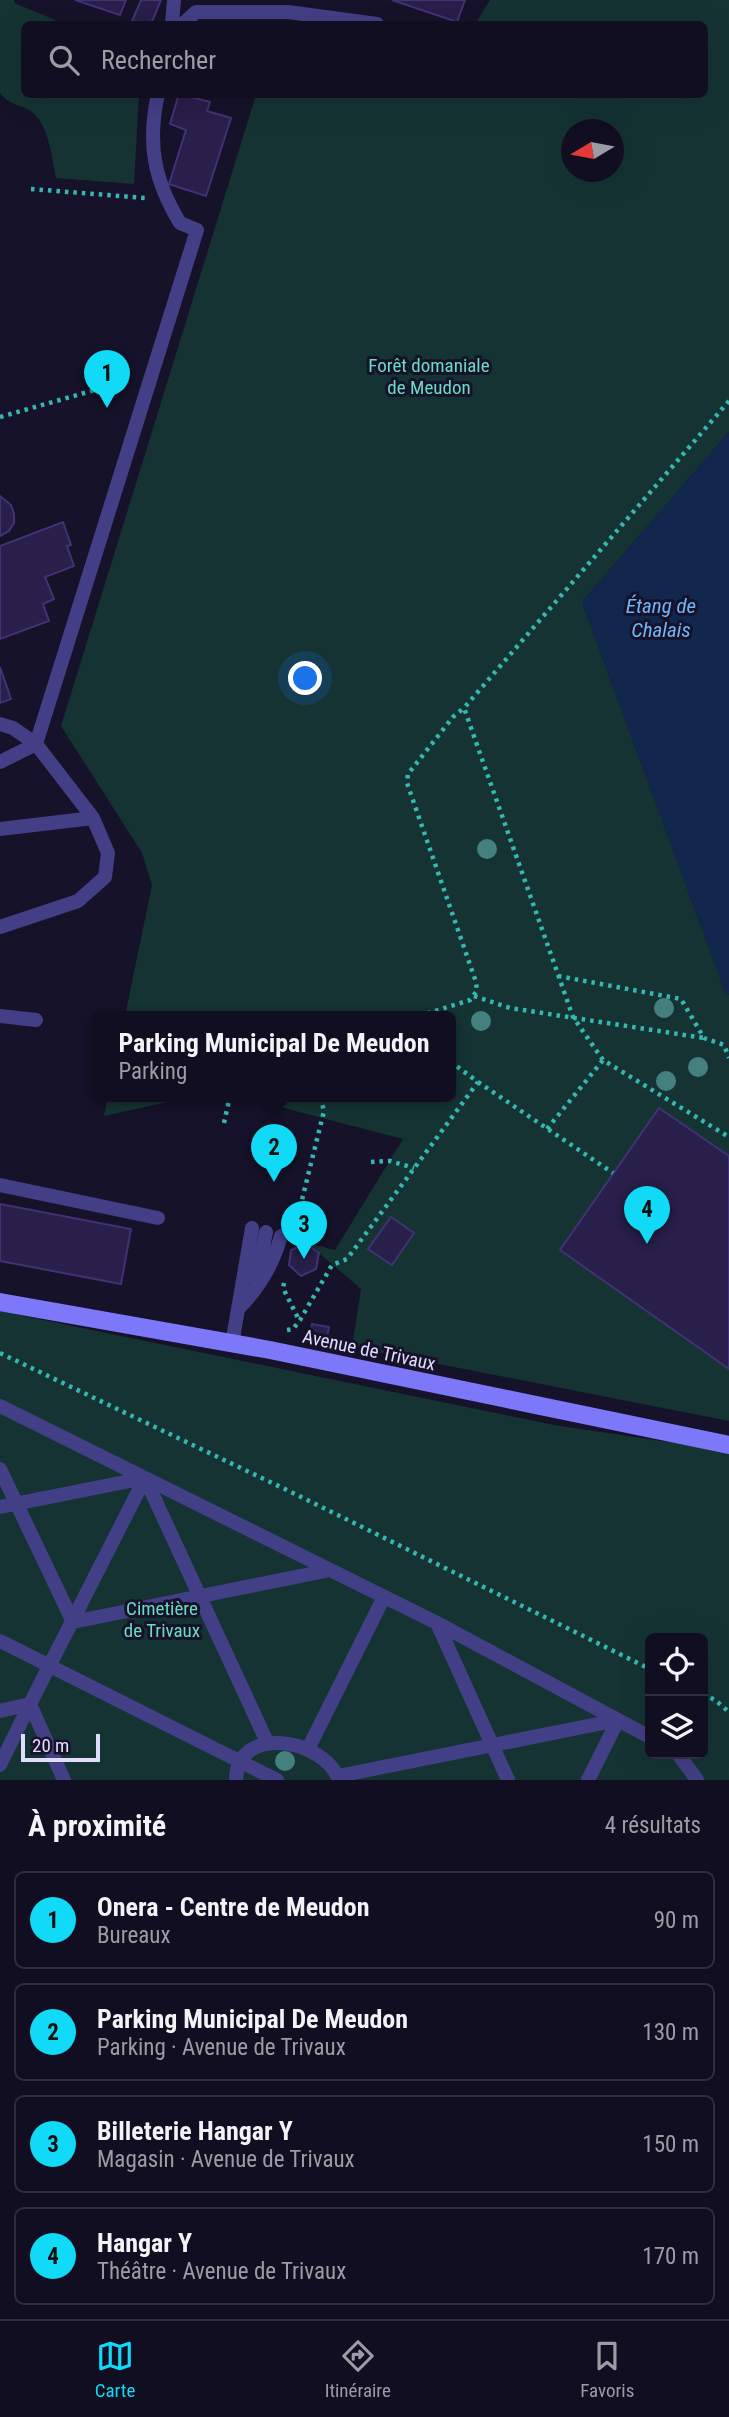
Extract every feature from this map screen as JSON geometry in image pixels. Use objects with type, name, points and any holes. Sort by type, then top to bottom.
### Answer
[{"type":"main road","name":"Avenue de Trivaux","points":[[0,1301],[232,1344],[729,1445]]},
{"type":"lane","points":[[172,21],[174,0]]},
{"type":"lane","points":[[186,21],[196,12],[288,12],[355,21]]},
{"type":"lane","points":[[0,762],[36,744],[197,230],[180,223],[157,177],[153,144],[158,98]]},
{"type":"lane","points":[[0,724],[13,728],[36,744],[93,818],[108,853],[105,877],[78,901],[0,927]]},
{"type":"lane","points":[[0,829],[93,818]]},
{"type":"lane","points":[[0,1016],[36,1020]]},
{"type":"lane","points":[[0,1185],[159,1218]]},
{"type":"lane","points":[[232,1344],[237,1309],[266,1232],[275,1256],[254,1292],[237,1309]]},
{"type":"lane","points":[[0,1406],[437,1623],[645,1734]]},
{"type":"lane","points":[[0,1469],[73,1622]]},
{"type":"lane","points":[[0,1507],[145,1478]]},
{"type":"lane","points":[[145,1478],[268,1744]]},
{"type":"lane","points":[[0,1765],[145,1478]]},
{"type":"lane","points":[[73,1622],[330,1570]]},
{"type":"lane","points":[[308,1749],[384,1597]]},
{"type":"lane","points":[[437,1623],[508,1780]]},
{"type":"lane","points":[[0,1641],[277,1780]]},
{"type":"lane","points":[[0,1711],[30,1704]]},
{"type":"lane","points":[[30,1704],[64,1780]]},
{"type":"lane","points":[[236,1780],[236,1771],[248,1753],[268,1744],[284,1742],[308,1749],[331,1766],[338,1778],[618,1720]]},
{"type":"lane","points":[[588,1780],[618,1720]]},
{"type":"lane","points":[[682,1759],[697,1780]]},
{"type":"path","points":[[31,189],[152,198],[164,195]]},
{"type":"path","points":[[0,417],[117,384]]},
{"type":"path","points":[[474,996],[477,991],[476,982],[407,783],[408,774],[453,717],[464,708],[729,401]]},
{"type":"path","points":[[464,708],[573,1017],[603,1060],[729,1137]]},
{"type":"path","points":[[558,975],[681,999],[704,1038]]},
{"type":"path","points":[[433,1011],[474,996],[510,1008],[704,1038],[724,1045],[729,1058]]},
{"type":"path","points":[[547,1129],[603,1060]]},
{"type":"path","points":[[456,1066],[613,1173]]},
{"type":"path","points":[[285,1278],[284,1288],[300,1320],[332,1265],[347,1259],[478,1082]]},
{"type":"path","points":[[224,1123],[229,1102]]},
{"type":"path","points":[[295,1229],[324,1111],[322,1102]]},
{"type":"path","points":[[371,1162],[390,1161],[414,1168]]},
{"type":"path","points":[[0,1353],[289,1491],[645,1667]]},
{"type":"path","points":[[707,1696],[729,1712]]},
{"type":"green space","points":[[0,0],[14,0],[14,3],[58,21],[21,21],[21,98],[139,98],[134,184],[56,178],[41,123],[29,110],[11,102],[0,93]]},
{"type":"green space","name":"Forêt domaniale de Meudon","points":[[490,0],[729,0],[729,432],[582,602],[726,994],[729,995],[729,1421],[352,1347],[361,1289],[319,1253],[293,1239],[335,1250],[403,1139],[261,1102],[456,1102],[456,1011],[126,1011],[152,885],[142,853],[61,726],[255,98],[708,98],[708,21],[477,21]]},
{"type":"green space","points":[[107,1102],[168,1102],[104,1116]]},
{"type":"green space","name":"Cimetière de Trivaux","points":[[0,1311],[554,1425],[668,1442],[729,1445],[729,1780],[0,1780]]},
{"type":"water","name":"Étang de Chalais","points":[[729,432],[729,995],[726,994],[582,602]]},
{"type":"building","points":[[75,0],[126,0],[120,15]]},
{"type":"building","points":[[141,0],[161,0],[152,21],[132,21]]},
{"type":"building","points":[[392,0],[465,0],[457,21]]},
{"type":"building","points":[[178,98],[210,102],[207,111],[231,118],[206,196],[169,184],[186,130],[170,124]]},
{"type":"building","points":[[0,496],[11,505],[14,523],[9,531],[0,536]]},
{"type":"building","points":[[63,522],[71,545],[67,546],[74,566],[45,577],[54,599],[43,604],[49,621],[0,639],[0,546]]},
{"type":"building","points":[[0,667],[11,699],[0,703]]},
{"type":"building","points":[[659,1108],[729,1156],[729,1369],[560,1250]]},
{"type":"building","points":[[0,1204],[131,1229],[121,1284],[0,1261]]},
{"type":"building","points":[[391,1217],[414,1233],[392,1265],[368,1249]]},
{"type":"building","points":[[306,1244],[319,1253],[316,1269],[301,1276],[289,1265],[291,1250]]},
{"type":"building","points":[[312,1324],[329,1327],[327,1337],[310,1335]]},
{"type":"place","name":"Onera - Centre de Meudon","points":[[107,408]]},
{"type":"place","name":"Parking Municipal De Meudon","points":[[274,1182]]},
{"type":"place","name":"Hangar Y","points":[[647,1244]]},
{"type":"place","name":"Billeterie Hangar Y","points":[[304,1259]]}]
